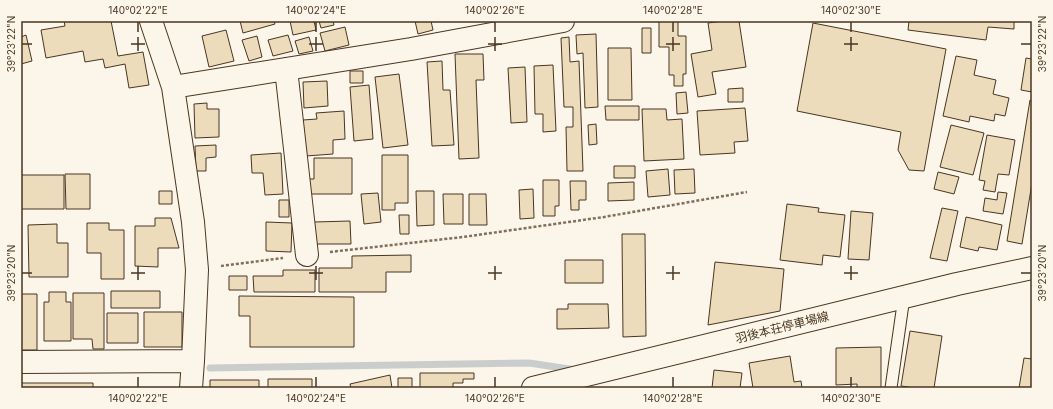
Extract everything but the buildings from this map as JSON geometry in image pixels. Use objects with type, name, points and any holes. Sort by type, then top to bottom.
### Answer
[{"type":"street","points":[[150,21],[173,87],[193,222],[197,270],[191,388]]},
{"type":"street","points":[[173,87],[411,49],[563,21]]},
{"type":"street","points":[[286,69],[307,255]]},
{"type":"street","name":"羽後本荘停車場線","points":[[533,388],[957,284],[1032,268]]},
{"type":"street","points":[[21,362],[193,361]]},
{"type":"lane","points":[[891,388],[904,297]]},
{"type":"path","points":[[197,270],[307,255],[463,237],[604,217],[747,192]]},
{"type":"waterway","points":[[210,368],[529,363],[576,370]]}]
